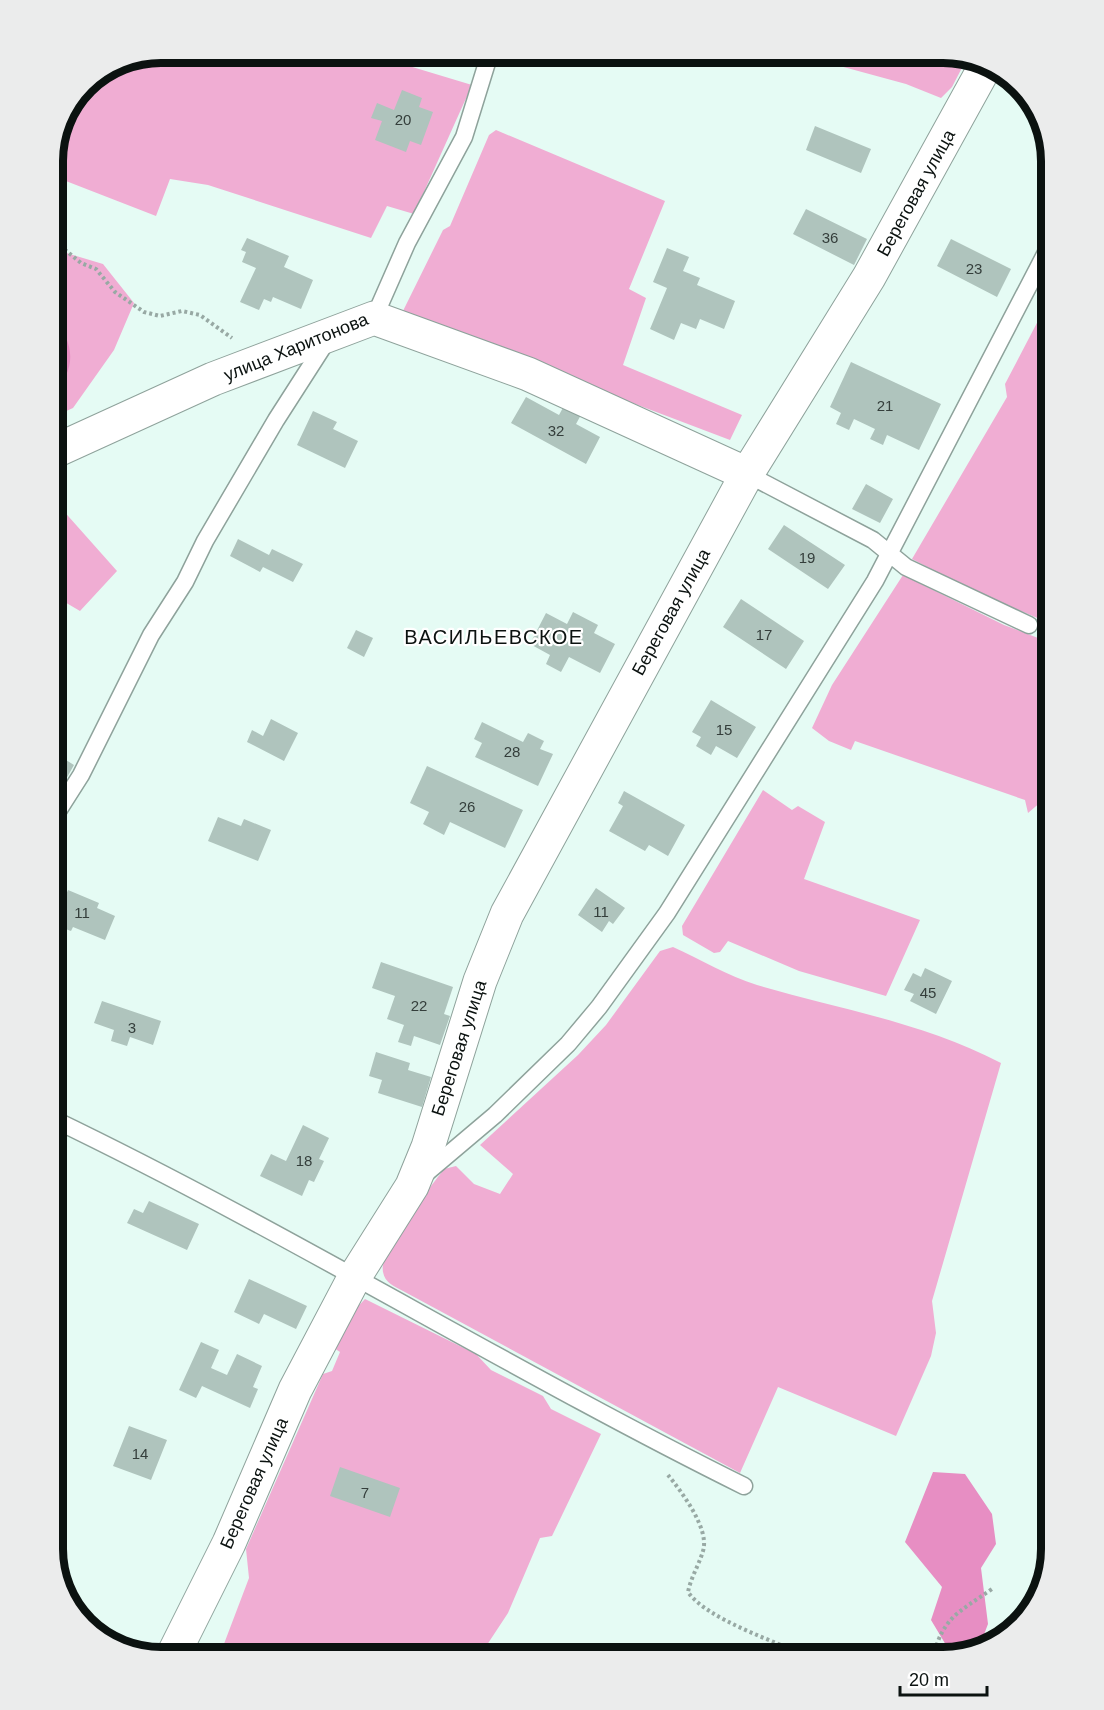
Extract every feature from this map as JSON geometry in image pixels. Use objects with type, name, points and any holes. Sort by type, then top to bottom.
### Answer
[{"type":"street","name":"Береговая улица","points":[[177,1647],[229,1543],[295,1390],[354,1278],[412,1186],[428,1147],[480,981],[507,914],[747,474],[869,277],[982,71]]},
{"type":"street","name":"улица Харитонова","points":[[63,447],[213,379],[374,318]]},
{"type":"street","points":[[374,318],[528,374],[747,474]]},
{"type":"lane","name":"улица Харитонова","points":[[374,318],[407,243],[464,137],[487,63]]},
{"type":"lane","name":"Береговая улица","points":[[412,1186],[502,1108],[568,1044],[599,1007],[667,913],[875,581],[1041,264]]},
{"type":"lane","points":[[63,803],[81,775],[146,645],[185,582],[205,541],[276,420],[331,334]]},
{"type":"lane","points":[[747,474],[873,540],[906,567],[1029,625]]},
{"type":"lane","points":[[63,1124],[150,1166],[637,1433],[744,1486]]},
{"type":"path","points":[[63,249],[81,263],[96,269],[115,292],[144,312],[160,316],[182,311],[200,315],[227,333],[257,362]]},
{"type":"path","points":[[666,1472],[687,1499],[703,1535],[704,1549],[688,1592],[695,1602],[719,1617],[786,1647]]},
{"type":"path","points":[[936,1647],[939,1634],[947,1622],[992,1589]]},
{"type":"shaded area","points":[[161,63],[399,63],[472,85],[414,214],[387,206],[371,238],[208,185],[170,179],[156,216],[63,180],[66,135],[79,106],[106,79],[123,70]]},
{"type":"shaded area","points":[[829,63],[950,63],[963,65],[952,87],[941,98],[906,84]]},
{"type":"shaded area","points":[[496,130],[665,201],[629,289],[646,298],[623,365],[742,415],[730,440],[401,315],[443,230],[450,226],[489,135]]},
{"type":"shaded area","points":[[63,252],[103,264],[134,303],[114,350],[73,408],[63,412]]},
{"type":"shaded area","points":[[1041,315],[1041,620],[1014,608],[1006,608],[912,559],[1007,397],[1005,384]]},
{"type":"shaded area","points":[[63,332],[69,346],[70,356],[63,381]]},
{"type":"shaded area","points":[[63,510],[117,571],[80,611],[63,601]]},
{"type":"shaded area","points":[[903,575],[1004,625],[1041,639],[1041,802],[1028,813],[1025,800],[855,741],[851,750],[829,741],[812,728],[832,685]]},
{"type":"shaded area","points":[[763,790],[792,810],[798,806],[825,822],[804,879],[920,920],[886,996],[799,971],[728,941],[720,952],[714,953],[683,935],[682,926]]},
{"type":"shaded area","points":[[673,947],[757,985],[912,1027],[972,1049],[1001,1063],[932,1301],[936,1333],[931,1356],[896,1436],[778,1387],[740,1473],[396,1287],[384,1276],[384,1262],[397,1235],[444,1169],[456,1166],[474,1184],[500,1194],[513,1174],[480,1145],[578,1055],[606,1025],[660,951]]},
{"type":"shaded area","points":[[365,1299],[476,1354],[491,1370],[543,1396],[551,1409],[601,1434],[552,1536],[540,1538],[508,1613],[486,1647],[223,1647],[249,1578],[246,1549],[323,1374],[332,1371],[340,1352],[334,1348],[348,1317]]},
{"type":"shaded area","points":[[933,1472],[965,1474],[992,1514],[996,1544],[981,1568],[988,1624],[982,1638],[969,1644],[947,1647],[931,1620],[942,1587],[905,1542]]},
{"type":"building","points":[[402,90],[422,98],[419,107],[433,112],[421,145],[410,141],[406,152],[375,140],[382,121],[371,118],[377,103],[394,110]]},
{"type":"building","points":[[815,126],[871,149],[861,173],[806,150]]},
{"type":"building","points":[[806,209],[867,239],[854,265],[793,234]]},
{"type":"building","points":[[247,238],[289,256],[284,267],[313,280],[301,309],[273,297],[271,302],[264,299],[259,310],[240,302],[256,268],[242,262],[246,252],[241,250]]},
{"type":"building","points":[[951,239],[1011,269],[997,297],[937,266]]},
{"type":"building","points":[[667,248],[689,257],[683,271],[700,278],[697,285],[735,301],[724,329],[700,319],[696,329],[681,323],[674,340],[650,329],[667,288],[653,282]]},
{"type":"building","points":[[851,362],[941,404],[919,450],[887,435],[883,445],[870,439],[875,429],[854,419],[849,430],[836,424],[841,413],[830,407]]},
{"type":"building","points":[[526,397],[559,415],[565,404],[582,413],[576,424],[600,437],[586,464],[511,423]]},
{"type":"building","points":[[313,411],[337,422],[333,429],[358,441],[345,468],[297,445]]},
{"type":"building","points":[[866,484],[893,499],[880,523],[852,509]]},
{"type":"building","points":[[784,525],[845,565],[828,589],[768,549]]},
{"type":"building","points":[[238,539],[269,555],[272,549],[303,564],[293,582],[263,567],[260,572],[230,556]]},
{"type":"building","points":[[741,599],[804,641],[786,669],[723,627]]},
{"type":"building","points":[[573,612],[598,625],[594,633],[615,644],[600,673],[569,657],[561,672],[546,664],[550,655],[530,644],[546,613],[567,624]]},
{"type":"building","points":[[356,630],[373,638],[364,657],[347,648]]},
{"type":"building","points":[[711,700],[756,727],[737,758],[716,746],[711,755],[696,746],[701,737],[692,732]]},
{"type":"building","points":[[271,719],[298,733],[284,761],[247,742],[252,730],[263,736]]},
{"type":"building","points":[[482,722],[523,742],[528,733],[544,741],[540,749],[553,754],[538,786],[475,757],[482,743],[474,739]]},
{"type":"building","points":[[63,758],[74,765],[63,784]]},
{"type":"building","points":[[427,766],[523,810],[505,848],[450,822],[444,835],[423,824],[429,812],[410,803]]},
{"type":"building","points":[[624,791],[685,825],[668,856],[649,845],[645,851],[609,831],[623,806],[618,803]]},
{"type":"building","points":[[218,817],[241,826],[244,819],[271,830],[258,861],[208,841]]},
{"type":"building","points":[[596,888],[625,908],[613,924],[609,921],[602,932],[578,915]]},
{"type":"building","points":[[68,890],[99,903],[97,908],[115,916],[105,940],[73,927],[71,931],[63,928],[63,902]]},
{"type":"building","points":[[381,962],[453,987],[444,1014],[450,1016],[440,1045],[414,1036],[411,1046],[398,1042],[404,1025],[387,1019],[395,996],[372,988]]},
{"type":"building","points":[[925,968],[952,981],[936,1014],[910,1001],[914,994],[904,990],[913,973],[921,977]]},
{"type":"building","points":[[102,1001],[161,1021],[153,1045],[130,1037],[127,1046],[111,1041],[114,1030],[94,1023]]},
{"type":"building","points":[[376,1052],[410,1063],[408,1070],[431,1077],[422,1107],[378,1093],[382,1080],[369,1076]]},
{"type":"building","points":[[303,1125],[329,1138],[319,1159],[324,1161],[314,1182],[309,1180],[302,1196],[260,1176],[271,1154],[286,1161]]},
{"type":"building","points":[[149,1201],[199,1224],[187,1250],[127,1223],[134,1209],[143,1213]]},
{"type":"building","points":[[249,1279],[307,1306],[296,1329],[264,1314],[259,1324],[234,1312]]},
{"type":"building","points":[[201,1342],[219,1350],[211,1368],[227,1375],[237,1354],[262,1366],[253,1387],[258,1389],[250,1408],[202,1386],[196,1398],[179,1390]]},
{"type":"building","points":[[129,1426],[167,1440],[151,1480],[113,1466]]},
{"type":"building","points":[[340,1467],[400,1488],[390,1517],[330,1496]]},
{"type":"district","name":"ВАСИЛЬЕВСКОЕ","points":[[494,637]]}]
